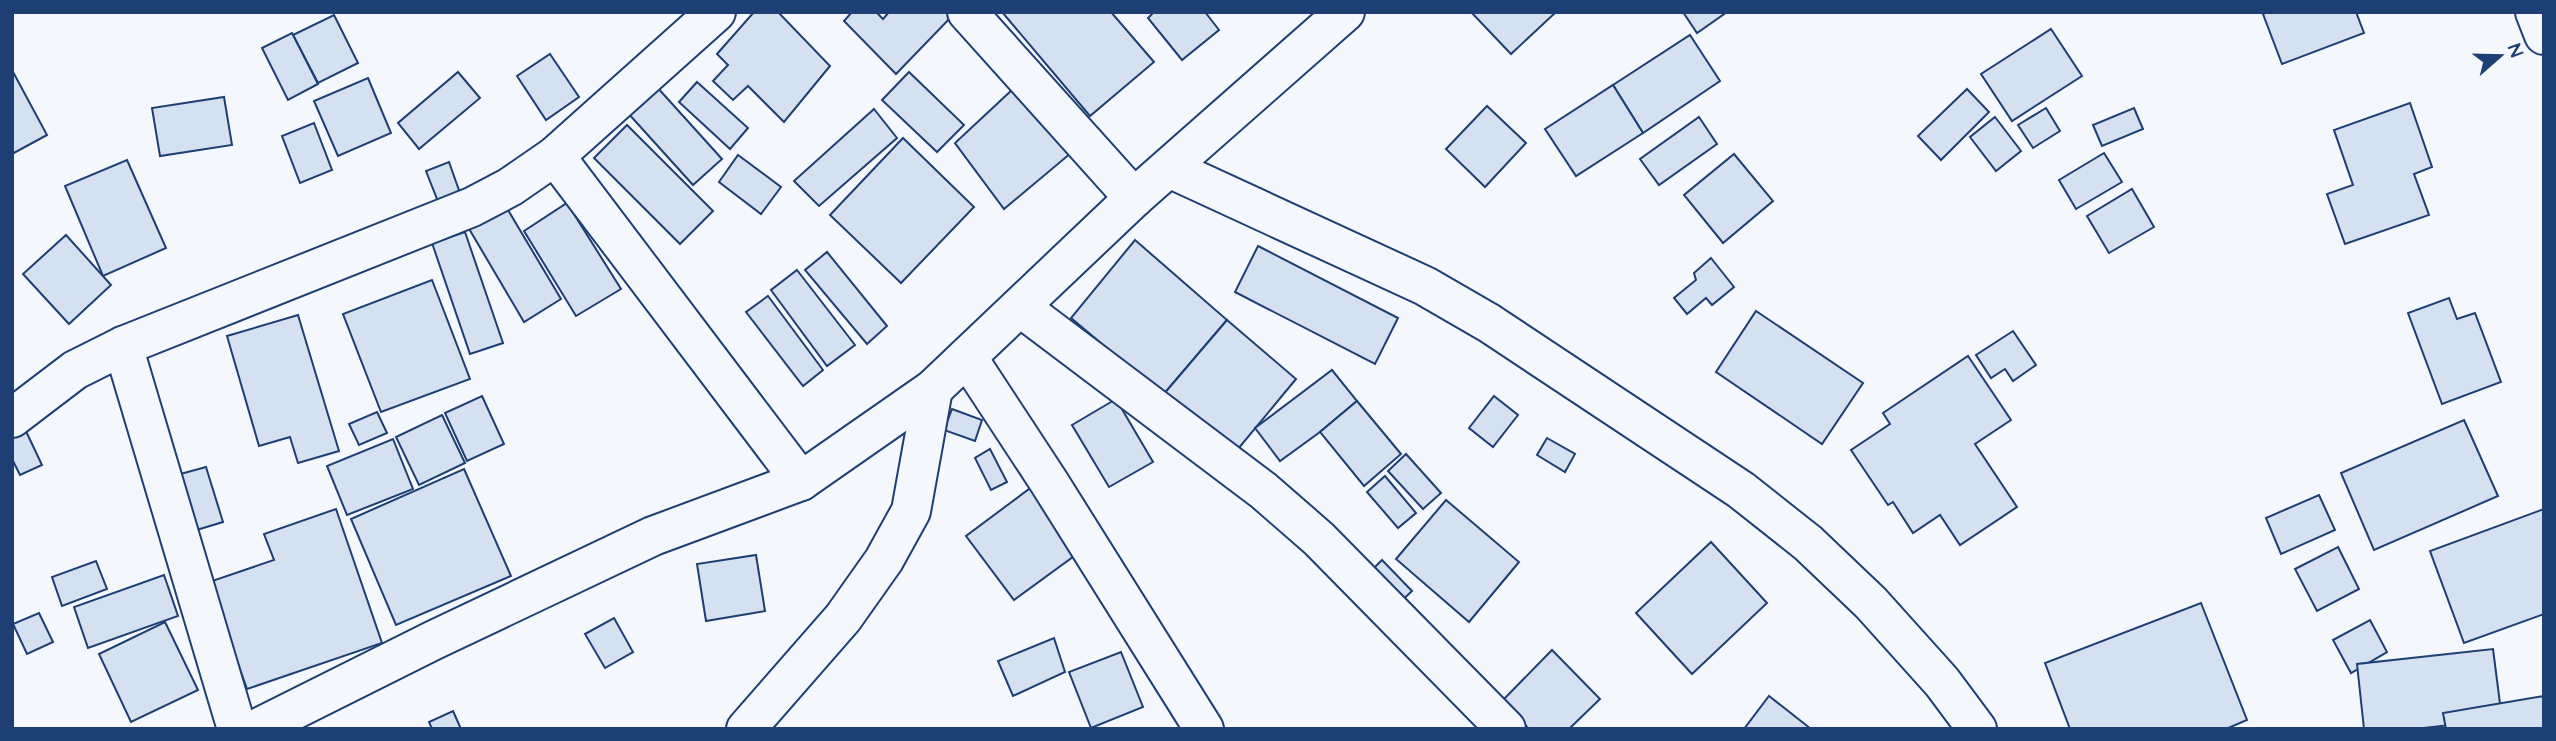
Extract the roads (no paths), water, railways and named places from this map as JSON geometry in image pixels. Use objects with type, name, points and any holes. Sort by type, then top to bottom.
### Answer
[{"type":"street","points":[[12,418],[75,370],[123,346],[472,207],[510,187],[555,156],[716,12]]},
{"type":"street","points":[[967,12],[1134,198]]},
{"type":"street","points":[[256,729],[434,640],[653,536],[801,481],[933,389],[1134,198],[1345,12]]},
{"type":"street","points":[[555,156],[801,481]]},
{"type":"street","points":[[1169,168],[1425,286],[1489,323],[1741,490],[1808,542],[1871,603],[1942,682],[1977,729]]},
{"type":"street","points":[[1020,307],[1264,491],[1319,539],[1506,729]]},
{"type":"street","points":[[123,346],[237,729]]},
{"type":"street","points":[[967,357],[1204,729]]},
{"type":"street","points":[[746,729],[843,618],[884,560],[911,511],[933,389]]}]
